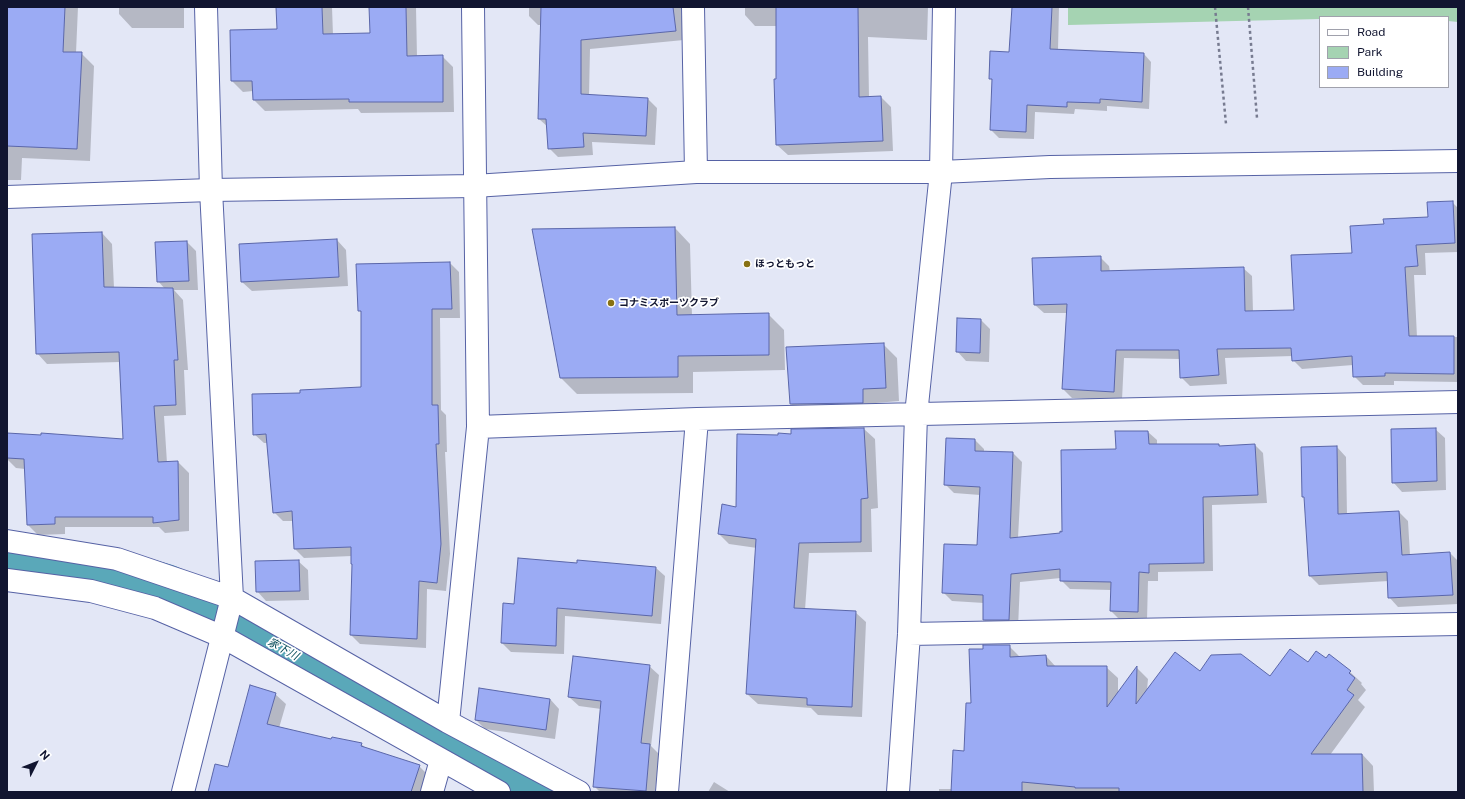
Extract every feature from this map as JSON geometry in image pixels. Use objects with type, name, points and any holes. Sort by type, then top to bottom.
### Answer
[{"type":"street","points":[[183,792],[232,598],[211,190],[206,7]]},
{"type":"street","points":[[448,722],[478,427],[473,7]]},
{"type":"street","points":[[693,7],[696,172]]},
{"type":"street","points":[[898,792],[909,634],[916,415],[941,172],[944,7]]},
{"type":"street","points":[[7,197],[211,190],[474,186],[696,172],[941,172],[1058,167],[1458,161]]},
{"type":"street","points":[[478,427],[697,419],[1458,402]]},
{"type":"street","points":[[667,792],[697,419]]},
{"type":"street","points":[[7,541],[117,559],[232,598],[448,722],[579,792]]},
{"type":"street","points":[[7,580],[91,591],[155,608],[223,637],[499,792]]},
{"type":"street","points":[[909,634],[1458,624]]},
{"type":"street","points":[[432,792],[441,760]]},
{"type":"path","points":[[1215,7],[1226,124]]},
{"type":"path","points":[[1248,7],[1257,118]]},
{"type":"green space","points":[[1068,7],[1458,7],[1458,22],[1449,21],[1449,16],[1319,16],[1319,19],[1068,25]]},
{"type":"building","points":[[7,7],[65,7],[63,52],[82,52],[77,149],[7,146]]},
{"type":"building","points":[[276,7],[322,7],[323,34],[370,33],[369,7],[406,7],[407,56],[443,55],[443,102],[349,102],[349,99],[253,100],[252,81],[231,81],[230,30],[277,29]]},
{"type":"building","points":[[541,7],[673,7],[676,31],[581,40],[581,94],[648,98],[646,136],[583,133],[584,147],[548,149],[546,119],[538,119]]},
{"type":"building","points":[[776,7],[858,7],[859,97],[881,96],[883,141],[776,145],[774,79],[776,79]]},
{"type":"building","points":[[1012,7],[1052,7],[1050,49],[1144,53],[1142,102],[1100,99],[1100,103],[1067,102],[1067,107],[1027,105],[1026,132],[990,130],[992,79],[989,79],[990,51],[1009,52]]},
{"type":"building","points":[[1453,201],[1455,243],[1416,245],[1418,266],[1405,267],[1409,336],[1454,336],[1454,374],[1385,373],[1385,376],[1353,377],[1352,356],[1292,361],[1291,348],[1217,349],[1219,375],[1180,378],[1179,350],[1116,350],[1114,392],[1062,389],[1067,304],[1034,305],[1032,258],[1101,256],[1101,271],[1244,267],[1245,311],[1294,310],[1291,255],[1352,253],[1350,226],[1384,224],[1383,219],[1428,217],[1427,202]]},
{"type":"building","name":"コナミスポーツクラブ","points":[[675,227],[677,315],[769,313],[769,355],[678,356],[678,377],[560,378],[532,229]]},
{"type":"building","points":[[102,232],[104,287],[173,288],[178,360],[174,360],[176,405],[154,406],[158,462],[178,461],[179,520],[153,523],[153,517],[55,517],[55,524],[27,525],[24,459],[7,458],[7,433],[41,435],[41,433],[123,439],[119,352],[36,354],[32,234]]},
{"type":"building","points":[[337,239],[339,277],[241,282],[239,244]]},
{"type":"building","points":[[187,241],[189,281],[157,282],[155,242]]},
{"type":"building","points":[[450,262],[452,309],[432,309],[432,405],[438,405],[439,444],[436,444],[441,544],[437,583],[419,581],[417,639],[350,635],[351,547],[294,549],[292,511],[273,513],[266,434],[253,435],[252,394],[300,393],[300,390],[361,387],[361,311],[358,311],[356,264]]},
{"type":"building","points":[[957,318],[981,319],[980,353],[956,352]]},
{"type":"building","points":[[884,343],[886,388],[863,389],[863,403],[790,404],[786,347]]},
{"type":"building","points":[[864,428],[868,498],[861,499],[861,542],[799,543],[794,608],[856,611],[852,707],[807,705],[807,698],[746,694],[756,539],[718,534],[722,504],[736,507],[737,434],[778,435],[778,433],[791,434],[791,429]]},
{"type":"building","points":[[1436,428],[1437,481],[1392,483],[1391,429]]},
{"type":"building","points":[[1115,431],[1148,431],[1149,444],[1219,444],[1219,446],[1255,444],[1258,495],[1203,497],[1204,563],[1149,564],[1149,573],[1139,572],[1138,612],[1110,611],[1111,582],[1060,581],[1060,569],[1011,574],[1009,620],[983,620],[983,595],[942,593],[944,544],[977,545],[980,487],[944,485],[946,438],[975,439],[975,451],[1013,452],[1010,538],[1060,533],[1060,531],[1062,532],[1061,450],[1116,449]]},
{"type":"building","points":[[1337,446],[1338,514],[1399,511],[1402,555],[1450,552],[1453,595],[1388,598],[1387,572],[1309,576],[1304,497],[1302,497],[1301,447]]},
{"type":"building","points":[[518,558],[577,563],[577,560],[656,567],[652,616],[557,608],[556,646],[501,643],[503,603],[514,604]]},
{"type":"building","points":[[299,560],[300,591],[256,592],[255,561]]},
{"type":"building","points":[[983,645],[1010,645],[1010,657],[1046,655],[1047,666],[1107,666],[1107,707],[1137,666],[1136,704],[1175,652],[1200,671],[1211,655],[1241,654],[1270,676],[1290,649],[1308,662],[1316,651],[1326,658],[1329,654],[1351,671],[1349,673],[1355,678],[1347,690],[1354,695],[1311,754],[1362,754],[1363,792],[1119,792],[1119,788],[1075,788],[1022,782],[1022,792],[951,792],[953,750],[964,751],[966,703],[971,703],[969,649],[983,649]]},
{"type":"building","points":[[573,656],[650,665],[641,743],[650,744],[646,791],[593,787],[601,701],[568,697]]},
{"type":"building","points":[[250,685],[276,693],[267,724],[331,739],[332,737],[362,743],[361,746],[420,765],[411,792],[208,792],[215,764],[228,767]]},
{"type":"building","points":[[479,688],[550,699],[546,730],[475,720]]},
{"type":"waterway","name":"家下川","points":[[7,561],[101,574],[165,592],[257,634],[538,792]]},
{"type":"place","name":"ほっともっと","points":[[747,264]]},
{"type":"place","name":"コナミスポーツクラブ","points":[[611,303]]}]
